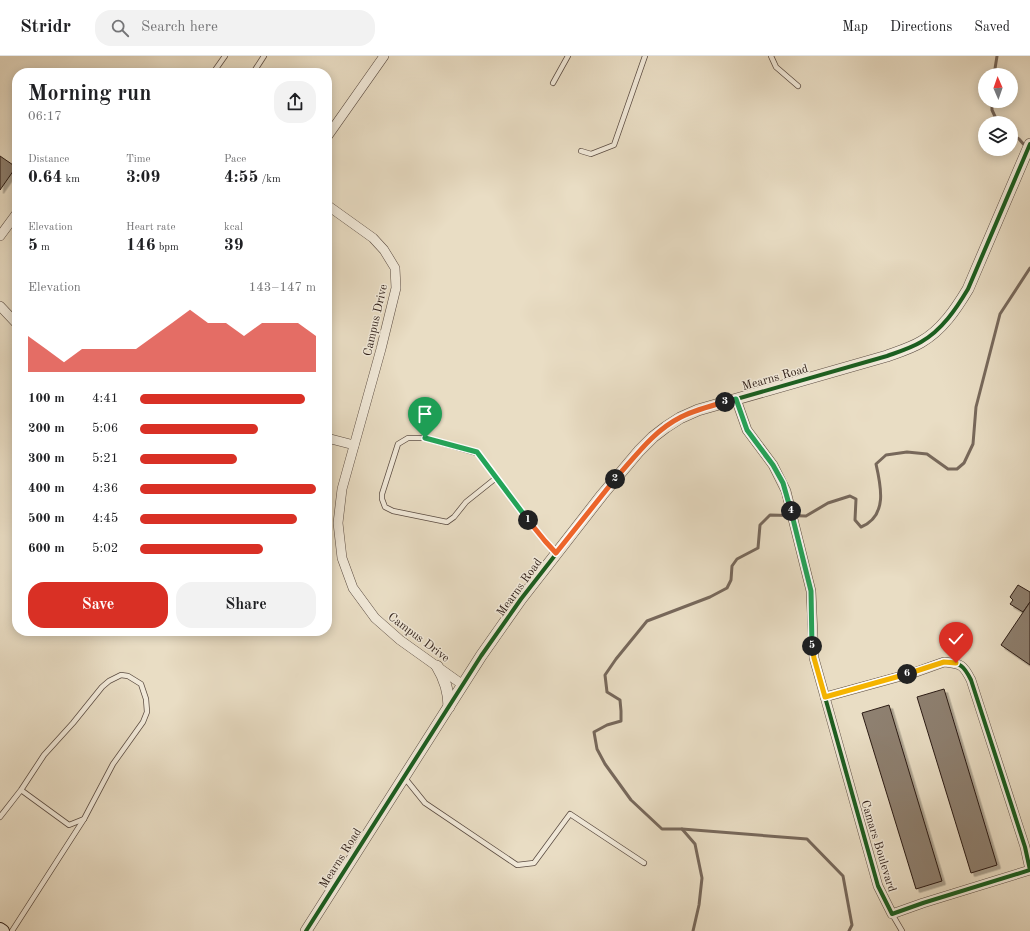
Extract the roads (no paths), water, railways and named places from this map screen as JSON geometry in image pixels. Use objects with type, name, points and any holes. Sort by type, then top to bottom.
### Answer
[{"type":"street","points":[[332,129],[384,56]]},
{"type":"street","name":"Mearns Road","points":[[306,931],[463,685],[521,600],[602,495],[653,437],[680,418],[698,410],[887,356],[916,345],[932,335],[942,326],[958,306],[968,289],[1030,144]]},
{"type":"street","name":"Campus Drive","points":[[332,209],[373,238],[384,250],[395,268],[396,288],[381,349],[342,489],[338,523],[342,558],[354,588],[374,618],[400,640],[463,685]]},
{"type":"street","points":[[0,236],[12,220]]},
{"type":"street","points":[[0,306],[12,319]]},
{"type":"street","name":"Camars Boulevard","points":[[736,399],[747,430],[773,465],[786,491],[811,591],[814,658],[878,886],[892,914]]},
{"type":"street","points":[[332,439],[354,445]]},
{"type":"street","points":[[825,697],[916,672],[944,662],[956,663],[965,668],[971,680],[1025,847],[1030,871],[923,903],[892,914]]},
{"type":"street","points":[[437,666],[444,678],[447,688],[449,707]]},
{"type":"lane","points":[[217,68],[225,56]]},
{"type":"lane","points":[[256,68],[264,56]]},
{"type":"lane","points":[[553,83],[568,56]]},
{"type":"lane","points":[[581,151],[591,154],[614,145],[645,56]]},
{"type":"lane","points":[[771,56],[776,66],[798,86]]},
{"type":"lane","points":[[496,478],[466,502],[454,517],[447,522],[393,511],[385,507],[382,499],[382,494],[398,444],[408,438],[425,438],[477,452],[545,541],[556,553]]},
{"type":"lane","points":[[0,817],[21,790],[44,755],[73,723],[102,687],[109,681],[121,675],[128,676],[141,684],[146,699],[147,712],[143,722],[112,764],[84,819],[12,931]]},
{"type":"lane","points":[[404,777],[425,803],[517,865],[534,862],[570,814],[644,863]]},
{"type":"lane","points":[[21,790],[69,825],[84,819]]},
{"type":"lane","points":[[892,914],[902,931]]},
{"type":"waterway","points":[[995,68],[997,56]]},
{"type":"waterway","points":[[992,108],[995,116]]},
{"type":"waterway","points":[[1018,138],[1026,147]]},
{"type":"waterway","points":[[849,931],[852,925],[843,876],[807,839],[682,829],[662,829],[631,800],[605,764],[597,749],[594,732],[607,725],[621,721],[620,700],[607,692],[605,675],[647,621],[710,597],[727,588],[731,580],[732,566],[737,559],[758,548],[760,525],[770,515],[806,516],[828,503],[850,496],[856,499],[855,520],[861,527],[870,522],[879,508],[881,491],[876,464],[886,455],[907,452],[927,454],[948,469],[957,469],[964,463],[973,444],[976,407],[1000,314],[1030,268]]},
{"type":"waterway","points":[[682,829],[695,844],[702,878],[699,905],[693,931]]}]
